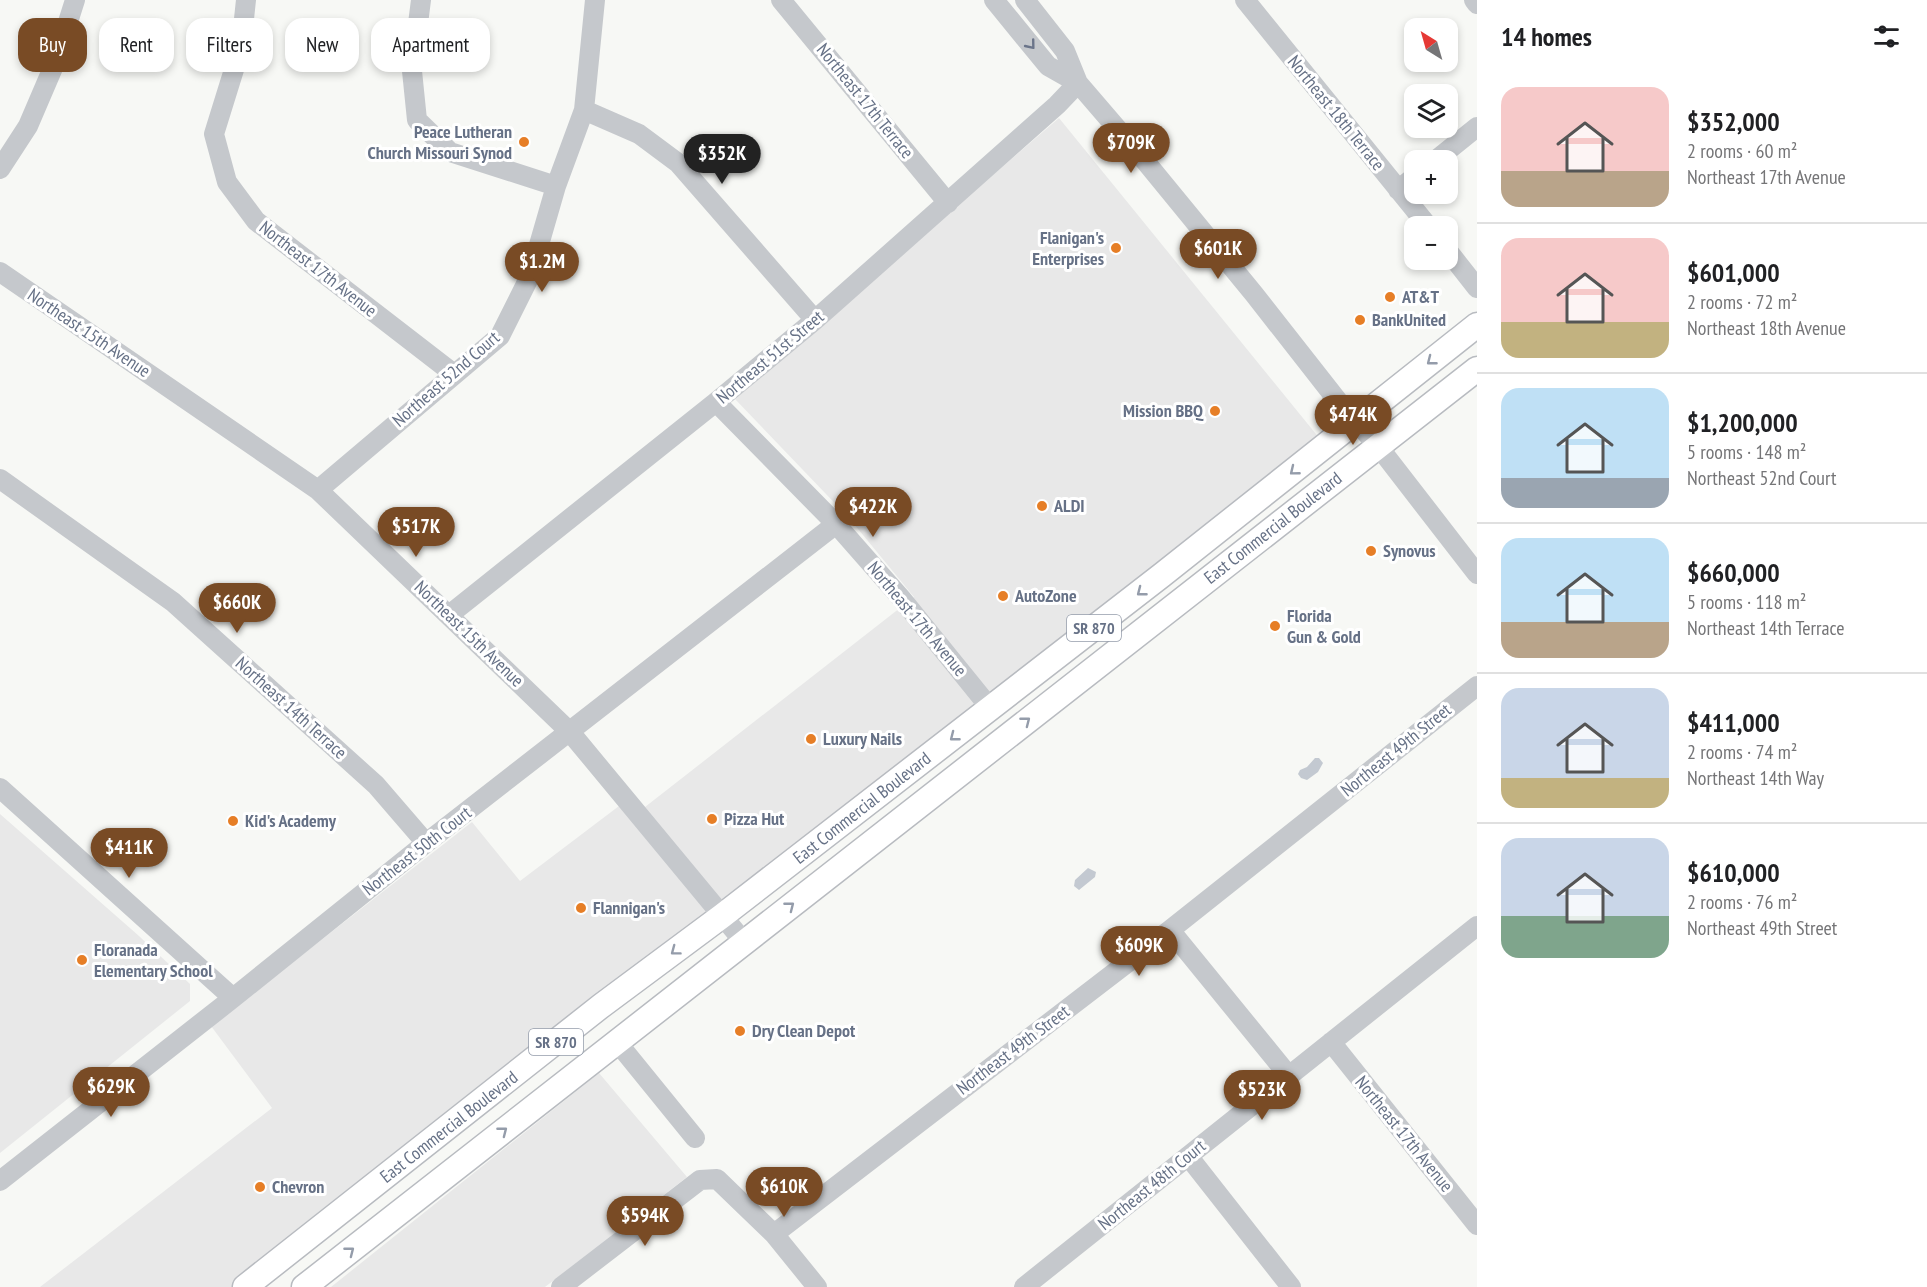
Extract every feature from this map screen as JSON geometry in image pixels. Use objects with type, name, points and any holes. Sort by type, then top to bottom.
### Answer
[{"type":"main road","name":"East Commercial Boulevard","points":[[245,1287],[267,1279],[311,1235],[601,1006],[991,709],[1477,325]]},
{"type":"main road","name":"East Commercial Boulevard","points":[[302,1287],[1477,369]]},
{"type":"main road","points":[[302,1287],[301,1263],[311,1235]]},
{"type":"street","points":[[0,170],[28,126],[55,63],[75,0]]},
{"type":"street","name":"Northeast 17th Avenue","points":[[246,0],[240,47],[214,134],[227,182],[256,221],[454,374]]},
{"type":"street","points":[[422,0],[412,71],[417,120],[450,152],[556,186]]},
{"type":"street","name":"Northeast 52nd Court","points":[[318,490],[500,336],[530,276],[556,186],[584,110],[595,0]]},
{"type":"street","name":"Northeast 17th Terrace","points":[[781,0],[948,203]]},
{"type":"street","points":[[994,0],[1048,66],[1078,83]]},
{"type":"street","points":[[1024,0],[1065,51],[1078,83],[1145,161],[1378,446],[1477,574]]},
{"type":"street","name":"Northeast 18th Terrace","points":[[1245,0],[1420,216]]},
{"type":"street","points":[[1474,0],[1477,4]]},
{"type":"street","name":"Northeast 51st Street","points":[[449,615],[815,320],[1057,105],[1078,83]]},
{"type":"street","points":[[584,110],[639,134],[678,163],[815,320]]},
{"type":"street","points":[[1448,150],[1477,127]]},
{"type":"street","points":[[1398,190],[1404,185]]},
{"type":"street","points":[[1458,264],[1477,288]]},
{"type":"street","name":"Northeast 15th Avenue","points":[[0,272],[318,490],[570,732],[744,942]]},
{"type":"street","name":"Northeast 17th Avenue","points":[[716,402],[836,524],[901,598],[991,709]]},
{"type":"street","name":"Northeast 14th Terrace","points":[[0,479],[173,602],[376,785],[426,843]]},
{"type":"street","name":"Northeast 50th Court","points":[[0,1181],[426,843],[836,524]]},
{"type":"street","name":"Northeast 49th Street","points":[[774,1234],[1170,930],[1477,686]]},
{"type":"street","points":[[0,788],[233,998]]},
{"type":"street","name":"Northeast 48th Court","points":[[1035,1284],[1188,1156],[1477,926]]},
{"type":"street","points":[[1170,930],[1289,1076]]},
{"type":"street","points":[[617,1042],[695,1138]]},
{"type":"street","name":"Northeast 17th Avenue","points":[[1331,1042],[1477,1225]]},
{"type":"street","points":[[1188,1156],[1291,1287]]},
{"type":"street","points":[[561,1287],[700,1180],[717,1179],[774,1234],[818,1287]]},
{"type":"shaded area","points":[[1059,118],[1320,439],[232,1287],[40,1287],[272,1108],[211,1026],[472,822],[520,881],[619,806],[645,807],[914,597],[849,518],[734,398]]},
{"type":"shaded area","points":[[1315,758],[1319,758],[1323,763],[1318,772],[1307,780],[1301,778],[1298,774],[1300,770],[1307,767]]},
{"type":"shaded area","name":"Floranada Elementary School","points":[[0,814],[190,984],[190,1001],[0,1153]]},
{"type":"shaded area","points":[[1088,868],[1096,872],[1095,877],[1079,890],[1074,886],[1075,880]]},
{"type":"shaded area","points":[[599,1073],[687,1177],[545,1287],[331,1287]]},
{"type":"place","name":"Peace Lutheran Church Missouri Synod","points":[[524,142]]},
{"type":"place","name":"Flanigan's Enterprises","points":[[1116,248]]},
{"type":"place","name":"AT&T","points":[[1390,297]]},
{"type":"place","name":"BankUnited","points":[[1360,320]]},
{"type":"place","name":"Mission BBQ","points":[[1215,411]]},
{"type":"place","name":"ALDI","points":[[1042,506]]},
{"type":"place","name":"Synovus","points":[[1371,551]]},
{"type":"place","name":"AutoZone","points":[[1003,596]]},
{"type":"place","name":"Florida Gun & Gold","points":[[1275,626]]},
{"type":"place","name":"Luxury Nails","points":[[811,739]]},
{"type":"place","name":"Pizza Hut","points":[[712,819]]},
{"type":"place","name":"Kid's Academy","points":[[233,821]]},
{"type":"place","name":"Flannigan's","points":[[581,908]]},
{"type":"place","name":"Floranada Elementary School","points":[[82,960]]},
{"type":"place","name":"Dry Clean Depot","points":[[740,1031]]},
{"type":"place","name":"Chevron","points":[[260,1187]]}]
